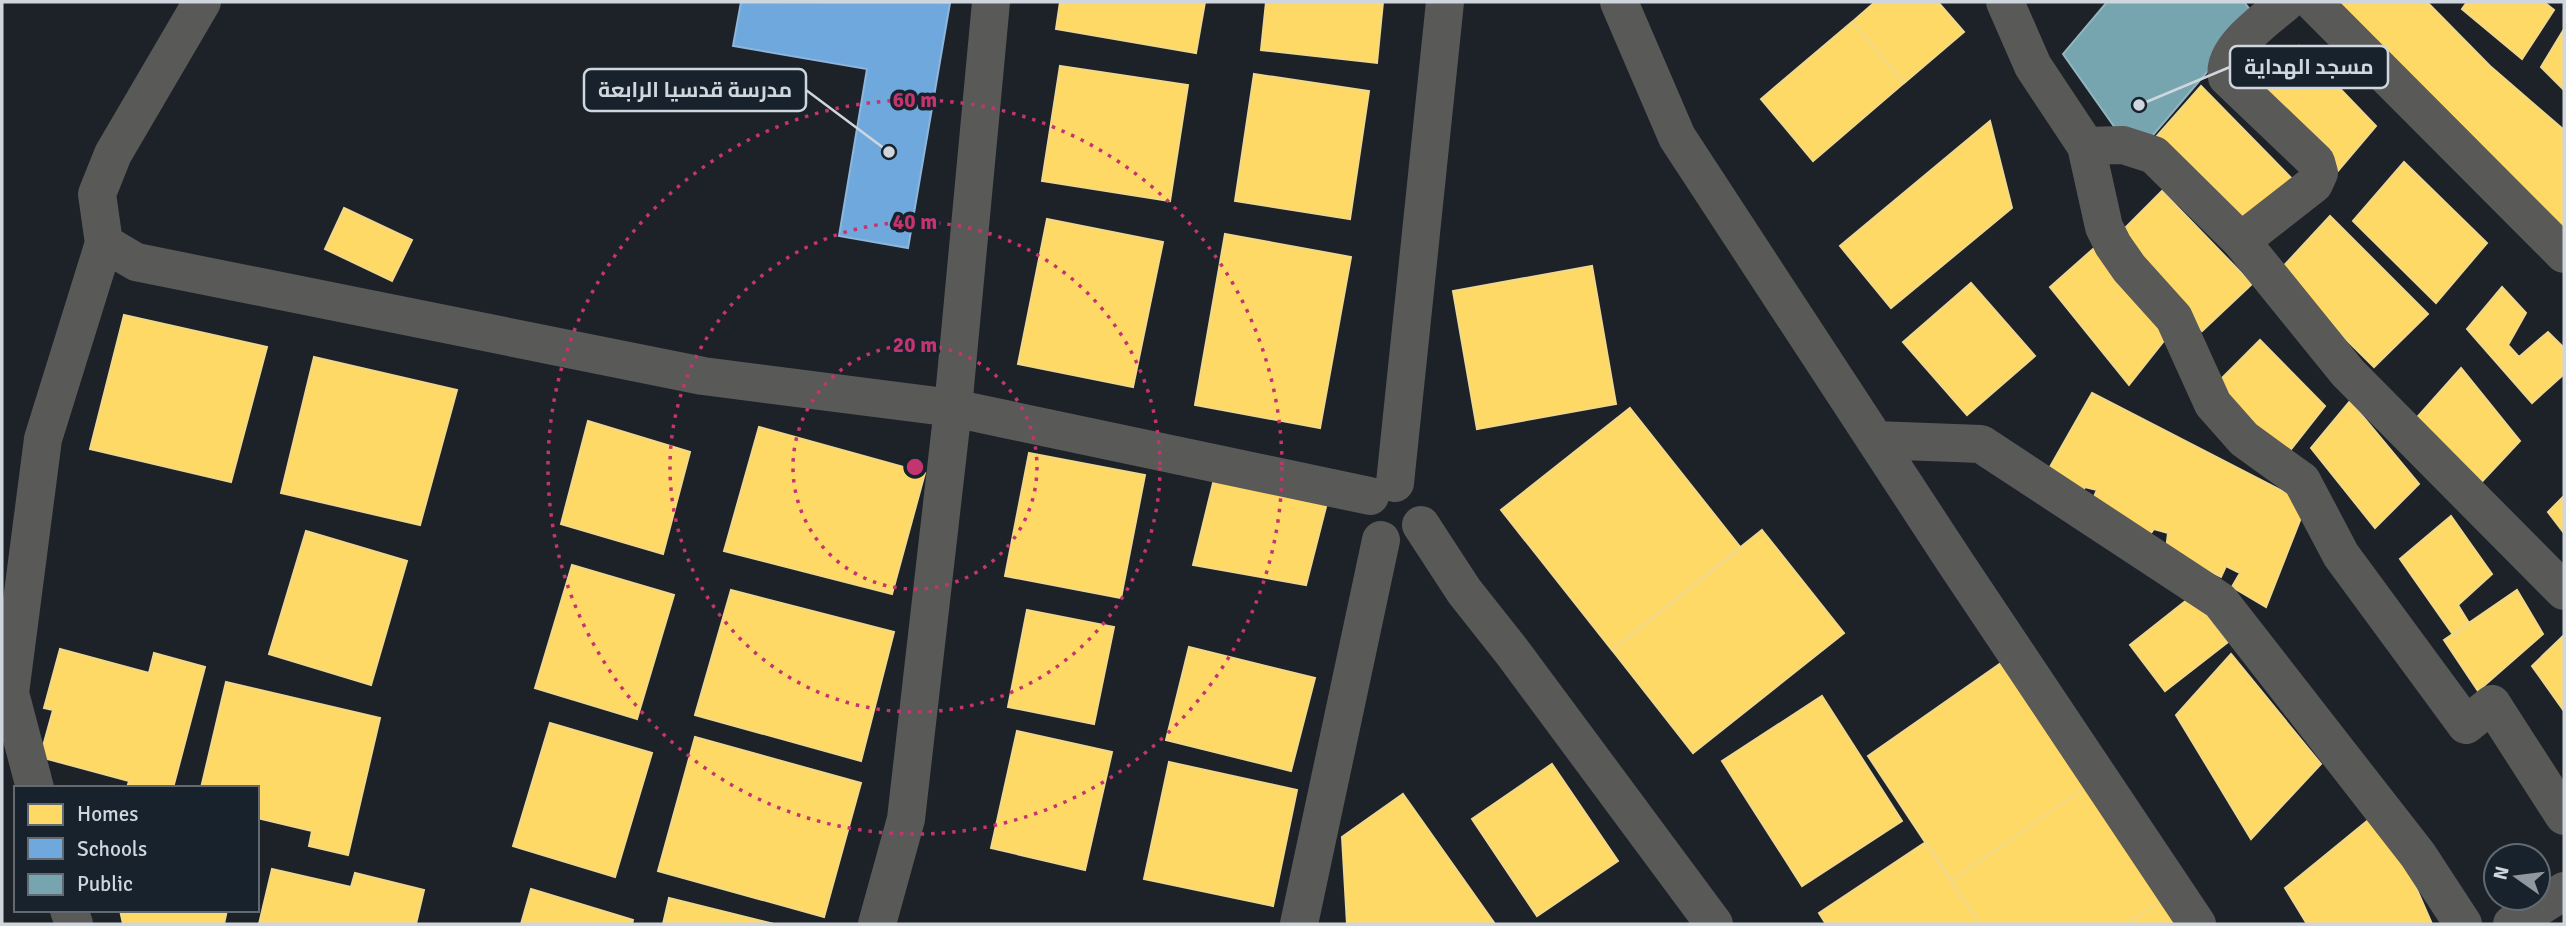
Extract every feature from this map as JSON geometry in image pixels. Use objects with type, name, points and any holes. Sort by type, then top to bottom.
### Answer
[{"type":"street","points":[[34,786],[10,693],[43,439],[104,243],[97,194],[113,154],[202,2]]},
{"type":"street","points":[[877,924],[906,819],[953,408],[991,2]]},
{"type":"street","points":[[104,243],[136,262],[690,373],[953,408],[1382,490],[1413,490],[1423,507],[1420,525],[1404,541],[1381,540],[1369,528],[1365,513],[1382,490],[1445,2]]},
{"type":"street","points":[[1619,2],[1677,137],[2197,924]]},
{"type":"street","points":[[2005,2],[2033,66],[2086,146],[2104,227],[2113,245],[2129,268],[2174,318],[2213,404],[2244,439],[2302,481],[2341,555],[2466,725],[2492,704],[2564,816]]},
{"type":"street","points":[[2241,241],[2314,184],[2319,173],[2316,162],[2240,91],[2227,77],[2225,69],[2231,52],[2286,2]]},
{"type":"street","points":[[2313,2],[2564,254]]},
{"type":"street","points":[[2086,146],[2123,145],[2154,155],[2241,241],[2348,373],[2564,591]]},
{"type":"street","points":[[1875,440],[1981,444],[2220,601],[2418,855],[2463,924]]},
{"type":"street","points":[[1420,525],[1464,591],[1714,924]]},
{"type":"street","points":[[1299,924],[1381,540]]},
{"type":"street","points":[[2512,924],[2564,891]]},
{"type":"building: Homes","points":[[1060,2],[1205,2],[1196,53],[1056,29]]},
{"type":"building: Homes","points":[[1266,2],[1383,2],[1377,63],[1261,50]]},
{"type":"building: Homes","points":[[1875,2],[1938,2],[1964,32],[1904,83],[1852,22]]},
{"type":"building: Homes","points":[[2331,2],[2427,2],[2490,66],[2564,130],[2564,228]]},
{"type":"building: Homes","points":[[2467,2],[2544,2],[2554,10],[2522,59],[2462,9]]},
{"type":"building: Homes","points":[[1852,22],[1904,83],[1813,161],[1761,99]]},
{"type":"building: Homes","points":[[2564,29],[2564,90],[2541,67]]},
{"type":"building: Homes","points":[[2299,46],[2376,126],[2326,185],[2251,109]]},
{"type":"building: Homes","points":[[1060,66],[1188,85],[1170,201],[1042,181]]},
{"type":"building: Homes","points":[[1254,74],[1369,91],[1350,219],[1235,201]]},
{"type":"building: Homes","points":[[2201,86],[2299,186],[2250,236],[2156,137]]},
{"type":"building: Homes","points":[[1990,121],[2012,208],[1891,308],[1840,246]]},
{"type":"building: Homes","points":[[2404,162],[2487,243],[2436,303],[2353,221]]},
{"type":"building: Homes","points":[[2162,191],[2252,284],[2202,331],[2115,238]]},
{"type":"building: Homes","points":[[344,208],[412,240],[392,281],[325,249]]},
{"type":"building: Homes","points":[[2330,216],[2428,314],[2374,367],[2278,272]]},
{"type":"building: Homes","points":[[1047,219],[1163,242],[1133,387],[1018,364]]},
{"type":"building: Homes","points":[[1225,234],[1351,257],[1320,428],[1195,405]]},
{"type":"building: Homes","points":[[2101,242],[2167,337],[2129,385],[2050,287]]},
{"type":"building: Homes","points":[[1592,266],[1616,404],[1477,429],[1453,291]]},
{"type":"building: Homes","points":[[1971,283],[2035,356],[1967,415],[1903,342]]},
{"type":"building: Homes","points":[[2502,287],[2526,313],[2508,345],[2519,357],[2548,332],[2564,348],[2564,374],[2532,403],[2467,329]]},
{"type":"building: Homes","points":[[124,315],[267,347],[231,482],[90,449]]},
{"type":"building: Homes","points":[[2260,340],[2325,406],[2285,457],[2216,384]]},
{"type":"building: Homes","points":[[314,357],[457,390],[420,525],[281,493]]},
{"type":"building: Homes","points":[[2461,368],[2520,441],[2475,489],[2412,423]]},
{"type":"building: Homes","points":[[2092,393],[2296,498],[2308,500],[2266,607],[2232,587],[2240,573],[2226,566],[2221,577],[2166,550],[2168,533],[2154,529],[2145,541],[2087,512],[2097,490],[2085,487],[2076,505],[2038,488]]},
{"type":"building: Homes","points":[[2350,401],[2419,484],[2375,528],[2311,448]]},
{"type":"building: Homes","points":[[1630,408],[1741,548],[1612,650],[1501,510]]},
{"type":"building: Homes","points":[[588,421],[690,452],[663,554],[561,524]]},
{"type":"building: Homes","points":[[759,427],[925,473],[892,594],[724,551]]},
{"type":"building: Homes","points":[[1029,453],[1145,475],[1121,598],[1005,576]]},
{"type":"building: Homes","points":[[1215,475],[1327,503],[1306,585],[1193,565]]},
{"type":"building: Homes","points":[[2564,496],[2564,533],[2548,512]]},
{"type":"building: Homes","points":[[2451,516],[2492,574],[2458,605],[2469,623],[2454,636],[2400,559]]},
{"type":"building: Homes","points":[[1762,530],[1844,633],[1693,753],[1612,650]]},
{"type":"building: Homes","points":[[306,531],[407,561],[371,685],[269,654]]},
{"type":"building: Homes","points":[[572,565],[674,595],[637,719],[535,688]]},
{"type":"building: Homes","points":[[731,590],[894,632],[861,761],[695,715]]},
{"type":"building: Homes","points":[[2517,590],[2543,634],[2478,691],[2444,640]]},
{"type":"building: Homes","points":[[2192,596],[2228,642],[2165,691],[2130,645]]},
{"type":"building: Homes","points":[[1027,610],[1114,627],[1094,724],[1008,707]]},
{"type":"building: Homes","points":[[2564,635],[2564,711],[2532,666]]},
{"type":"building: Homes","points":[[1189,647],[1315,678],[1291,771],[1166,740]]},
{"type":"building: Homes","points":[[60,649],[149,673],[154,653],[205,667],[174,786],[128,786],[129,781],[40,757],[53,710],[44,708]]},
{"type":"building: Homes","points":[[2231,654],[2321,764],[2251,839],[2176,715]]},
{"type":"building: Homes","points":[[2004,661],[2086,787],[1951,881],[1868,756]]},
{"type":"building: Homes","points":[[226,682],[380,718],[348,855],[309,846],[312,831],[259,818],[259,786],[201,786]]},
{"type":"building: Homes","points":[[1822,696],[1902,821],[1802,886],[1722,761]]},
{"type":"building: Homes","points":[[550,723],[652,753],[615,877],[513,846]]},
{"type":"building: Homes","points":[[1017,731],[1112,752],[1085,870],[991,848]]},
{"type":"building: Homes","points":[[695,737],[861,783],[824,917],[658,871]]},
{"type":"building: Homes","points":[[1169,762],[1297,790],[1273,906],[1144,879]]},
{"type":"building: Homes","points":[[1552,764],[1618,861],[1537,916],[1472,819]]},
{"type":"building: Homes","points":[[2086,787],[2164,898],[2127,924],[1980,924],[1951,881]]},
{"type":"building: Homes","points":[[1403,794],[1495,924],[1347,924],[1342,837]]},
{"type":"building: Homes","points":[[2372,817],[2411,876],[2432,924],[2307,924],[2285,888]]},
{"type":"building: Homes","points":[[1926,842],[1980,924],[1826,924],[1819,913]]},
{"type":"building: Homes","points":[[272,869],[351,887],[355,873],[424,890],[416,924],[259,924]]},
{"type":"building: Homes","points":[[531,889],[633,920],[632,924],[521,924]]},
{"type":"building: Homes","points":[[669,898],[774,924],[663,924]]},
{"type":"building: Homes","points":[[2164,898],[2181,924],[2127,924]]},
{"type":"building: Homes","points":[[120,912],[227,912],[224,924],[123,924]]},
{"type":"building: Schools","points":[[741,2],[950,3],[908,248],[839,236],[867,69],[733,46]]},
{"type":"building: Public","points":[[2107,2],[2244,2],[2255,16],[2135,156],[2063,54]]},
{"type":"place","name":"مسجد الهداية","points":[[2139,105]]},
{"type":"place","name":"مدرسة قدسيا الرابعة","points":[[889,152]]}]
